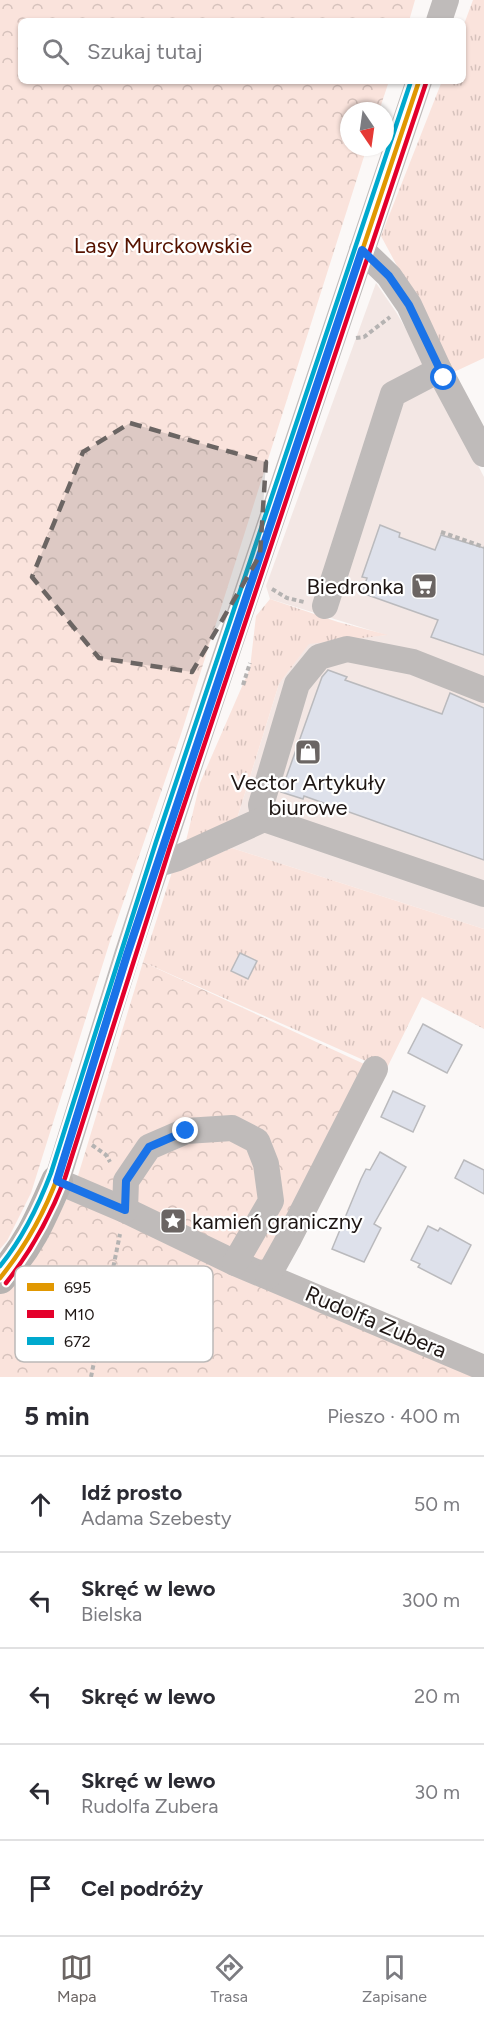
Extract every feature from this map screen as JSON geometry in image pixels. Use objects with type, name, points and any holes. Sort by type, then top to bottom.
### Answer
[{"type":"main road","points":[[0,1278],[16,1260],[35,1232],[57,1181]]},
{"type":"street","points":[[440,18],[446,0]]},
{"type":"street","points":[[57,1181],[127,955],[418,84]]},
{"type":"street","points":[[362,250],[389,276],[409,305],[439,370],[484,454]]},
{"type":"street","points":[[325,606],[393,394],[439,370]]},
{"type":"street","points":[[264,819],[261,805],[297,684],[319,657],[347,649],[413,662],[484,690]]},
{"type":"street","points":[[158,864],[178,858],[264,819],[484,894]]},
{"type":"street","points":[[268,1276],[375,1069]]},
{"type":"street","points":[[125,1210],[126,1181],[149,1147],[186,1131],[232,1128],[257,1141],[266,1164],[271,1201],[235,1263]]},
{"type":"street","name":"Rudolfa Zubera","points":[[57,1181],[125,1210],[235,1263],[484,1368]]},
{"type":"path","points":[[350,340],[364,336],[396,312]]},
{"type":"path","points":[[441,532],[484,547]]},
{"type":"path","points":[[266,586],[287,598]]},
{"type":"path","points":[[114,1266],[125,1210]]},
{"type":"path","points":[[91,1377],[94,1362]]},
{"type":"highlighted area","points":[[130,423],[266,462],[260,555],[192,672],[99,658],[32,577],[83,452]]},
{"type":"shaded area","points":[[376,283],[421,355],[484,477],[484,929],[232,848],[236,822],[279,684],[309,643],[386,635],[270,599],[266,586]]},
{"type":"green space","name":"Lasy Murckowskie","points":[[0,0],[415,0],[410,18],[18,18],[18,84],[388,84],[382,102],[340,102],[340,156],[364,156],[181,734],[111,938],[31,1193],[7,1241],[0,1249]]},
{"type":"green space","points":[[473,0],[484,0],[484,358],[454,372],[381,236],[441,84],[466,84],[466,19]]},
{"type":"green space","points":[[270,599],[338,622],[388,635],[309,644],[279,684],[236,822],[185,845],[200,783],[250,668],[256,616]]},
{"type":"green space","points":[[232,848],[484,929],[484,1029],[422,997],[386,1070],[143,962],[172,872]]},
{"type":"green space","points":[[143,962],[375,1069],[268,1276],[479,1377],[0,1377],[0,1279],[15,1266],[15,1362],[213,1362],[213,1266],[15,1266],[45,1241],[77,1179]]},
{"type":"building","name":"Biedronka","points":[[380,525],[400,533],[399,537],[435,550],[441,535],[484,548],[484,655],[431,637],[438,620],[362,593],[367,578],[362,577]]},
{"type":"building","points":[[328,670],[347,677],[345,680],[442,714],[450,693],[484,708],[484,860],[304,796],[303,799],[281,792],[322,677]]},
{"type":"building","points":[[240,953],[257,961],[248,979],[231,971]]},
{"type":"building","points":[[423,1024],[462,1045],[447,1073],[408,1053]]},
{"type":"building","points":[[393,1091],[425,1106],[413,1132],[381,1117]]},
{"type":"building","points":[[380,1152],[406,1167],[374,1224],[381,1228],[364,1262],[332,1249],[361,1179],[366,1169],[370,1170]]},
{"type":"building","points":[[464,1160],[484,1170],[484,1194],[455,1178]]},
{"type":"building","points":[[428,1226],[438,1231],[440,1228],[471,1245],[451,1284],[418,1267],[420,1264],[411,1260]]},
{"type":"transit line","name":"672","points":[[0,1266],[29,1222],[51,1173],[156,842],[410,84]]},
{"type":"transit line","name":"695","points":[[0,1278],[34,1229],[58,1176],[163,845],[418,84]]},
{"type":"transit line","name":"M10","points":[[18,1266],[40,1233],[65,1178],[170,847],[426,84]]},
{"type":"transit line","name":"M10","points":[[6,1283],[15,1270]]},
{"type":"place","name":"Biedronka","points":[[424,586]]},
{"type":"place","name":"Vector Artykuły biurowe","points":[[308,752]]},
{"type":"place","name":"kamień graniczny","points":[[173,1221]]},
{"type":"route","points":[[186,1131],[149,1147],[126,1181],[125,1210],[57,1181],[127,955],[362,250],[389,276],[409,305],[444,378]]}]
